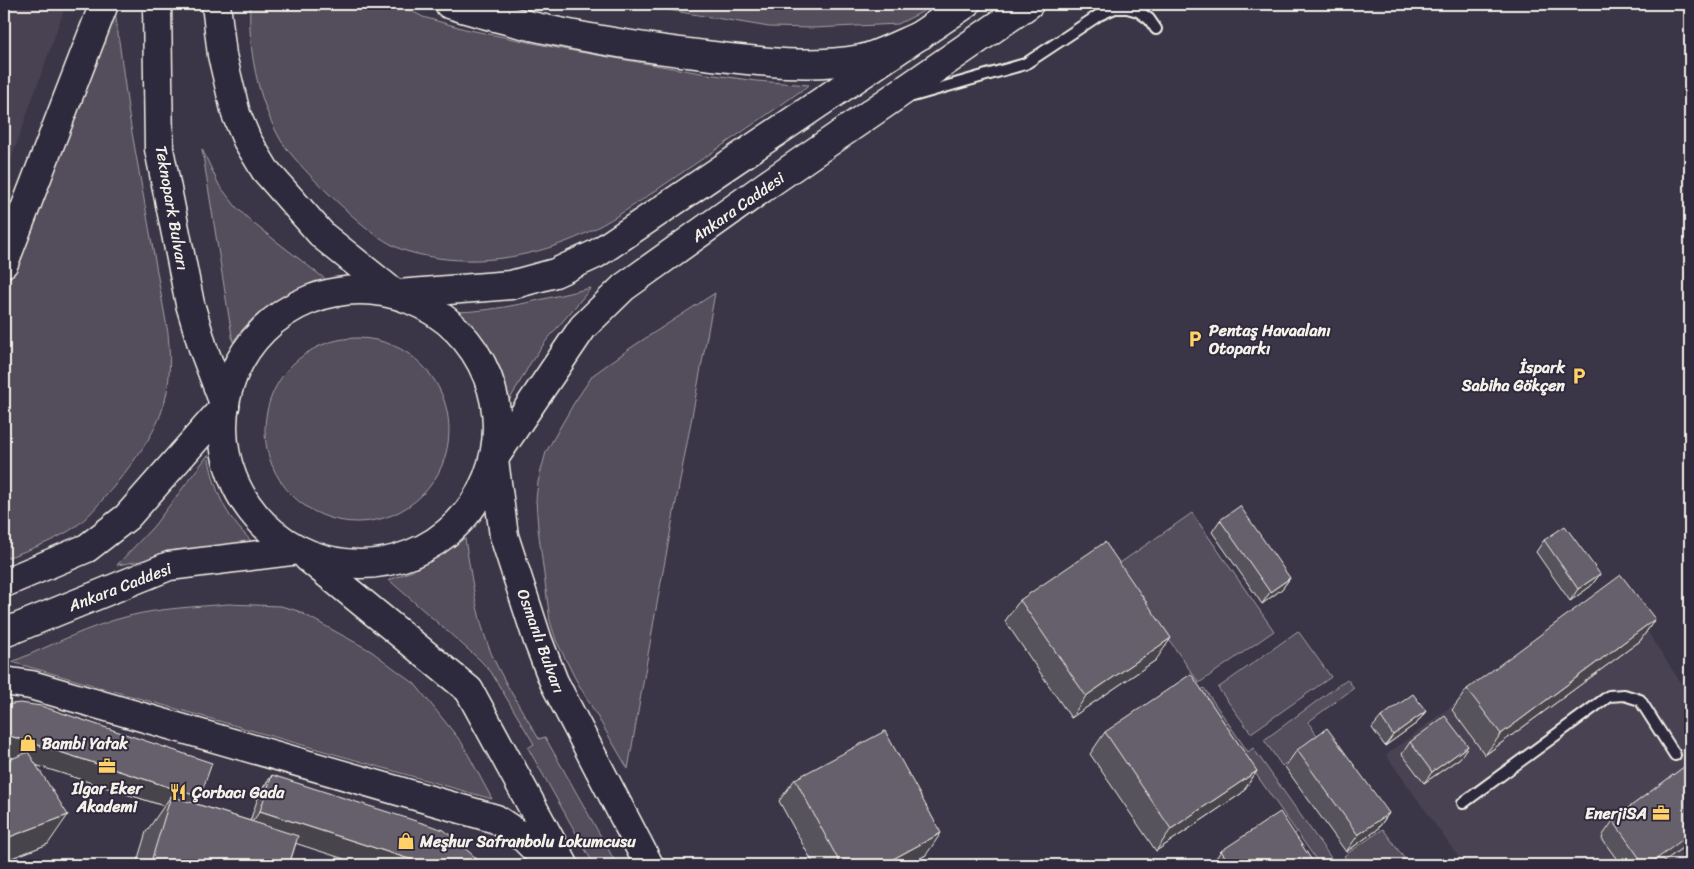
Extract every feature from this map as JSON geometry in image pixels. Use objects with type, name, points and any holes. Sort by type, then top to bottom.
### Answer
[{"type":"main road","points":[[4,263],[104,4]]},
{"type":"main road","name":"Teknopark Bulvarı","points":[[157,4],[159,149],[190,304],[203,348],[225,406]]},
{"type":"main road","points":[[216,4],[222,55],[236,114],[247,140],[265,170],[323,236],[394,294],[433,311],[465,339],[487,375],[497,416],[494,458],[477,499],[464,517],[448,533],[429,546],[387,562],[365,564],[323,560],[299,550]]},
{"type":"main road","points":[[449,4],[493,18],[666,51],[755,61],[820,64],[863,59],[921,35]]},
{"type":"main road","points":[[564,865],[469,690],[299,550],[267,528],[242,498],[227,462],[222,423],[225,406],[239,361],[254,339],[272,321],[294,306],[318,296],[343,291],[369,290],[394,294],[511,285],[554,273],[596,254],[966,4]]},
{"type":"main road","name":"Ankara Caddesi","points":[[494,458],[583,327],[624,287],[1028,4]]},
{"type":"main road","points":[[4,583],[87,548],[127,517],[225,406]]},
{"type":"main road","name":"Osmanlı Bulvarı","points":[[494,458],[504,536],[538,641],[554,682],[649,865]]},
{"type":"main road","name":"Ankara Caddesi","points":[[4,633],[169,566],[299,550]]},
{"type":"main road","points":[[4,681],[31,685],[496,819],[524,838],[551,865]]},
{"type":"lane","points":[[884,104],[1025,64],[1099,14],[1115,8],[1127,8],[1138,11],[1149,19],[1156,29]]},
{"type":"lane","points":[[1463,803],[1609,696],[1624,695],[1640,700],[1675,755]]},
{"type":"shaded area","points":[[4,4],[66,4],[4,179]]},
{"type":"shaded area","points":[[250,4],[398,4],[423,17],[465,29],[562,49],[707,74],[756,81],[809,85],[639,202],[611,220],[582,235],[549,248],[488,260],[447,259],[426,256],[406,251],[385,241],[374,233],[322,187],[288,150],[271,122],[260,89],[252,55]]},
{"type":"shaded area","points":[[633,4],[934,4],[898,24],[814,28],[769,27]]},
{"type":"shaded area","points":[[115,11],[129,116],[168,333],[169,379],[166,398],[153,432],[130,466],[87,517],[74,528],[59,536],[4,559],[4,294]]},
{"type":"shaded area","points":[[202,149],[219,185],[237,208],[254,224],[329,282],[288,297],[270,306],[254,318],[233,342]]},
{"type":"shaded area","points":[[591,288],[546,341],[531,362],[509,401],[482,351],[452,312],[505,307]]},
{"type":"shaded area","points":[[715,293],[628,769],[575,678],[556,640],[550,621],[538,528],[536,500],[538,482],[546,452],[574,403],[593,375]]},
{"type":"shaded area","points":[[357,338],[375,340],[392,345],[422,365],[442,395],[447,412],[449,430],[447,448],[442,465],[422,495],[392,515],[375,520],[357,522],[339,520],[322,515],[292,495],[272,465],[267,448],[265,430],[267,412],[272,395],[292,365],[322,345],[339,340]]},
{"type":"shaded area","points":[[208,455],[215,484],[224,506],[238,526],[258,548],[159,558],[117,565],[153,527]]},
{"type":"shaded area","points":[[1192,513],[1274,631],[1199,683],[1117,565]]},
{"type":"shaded area","points":[[464,533],[480,619],[498,668],[539,739],[545,737],[617,865],[594,865],[528,748],[534,744],[491,672],[480,660],[389,580],[429,561]]},
{"type":"shaded area","points":[[1616,583],[1690,697],[1690,865],[1464,865],[1386,755]]},
{"type":"shaded area","points":[[228,604],[281,606],[298,611],[371,651],[415,684],[462,743],[492,799],[12,662],[114,620],[166,609]]},
{"type":"shaded area","points":[[1298,631],[1331,677],[1251,733],[1218,688]]},
{"type":"shaded area","points":[[1347,679],[1354,688],[1308,722],[1320,740],[1282,766],[1264,740]]},
{"type":"shaded area","points":[[1204,688],[1248,752],[1253,748],[1336,865],[1320,865],[1198,692]]},
{"type":"shaded area","points":[[1383,829],[1409,865],[1350,865],[1344,856]]},
{"type":"building","points":[[1240,506],[1290,578],[1270,592],[1220,520]]},
{"type":"building","points":[[1565,526],[1600,574],[1578,589],[1544,540]]},
{"type":"building","points":[[1105,542],[1171,638],[1086,696],[1020,600]]},
{"type":"building","points":[[1621,575],[1655,619],[1501,734],[1467,689]]},
{"type":"building","points":[[1191,674],[1257,771],[1171,829],[1105,732]]},
{"type":"building","points":[[1413,694],[1426,711],[1393,735],[1381,717]]},
{"type":"building","points":[[20,703],[41,706],[212,763],[200,797],[4,734],[4,705]]},
{"type":"building","points":[[1445,716],[1468,746],[1432,772],[1410,742]]},
{"type":"building","points":[[1327,728],[1389,813],[1358,835],[1297,750]]},
{"type":"building","points":[[885,731],[941,833],[882,865],[841,865],[795,779]]},
{"type":"building","points":[[28,752],[68,815],[4,839],[4,762]]},
{"type":"building","name":"EnerjiSA","points":[[1689,763],[1690,834],[1650,864],[1643,863],[1614,822],[1615,818]]},
{"type":"building","points":[[272,775],[444,830],[484,865],[428,865],[260,811]]},
{"type":"building","points":[[171,796],[298,836],[289,865],[150,865]]},
{"type":"building","points":[[1280,812],[1315,865],[1231,865],[1221,851]]},
{"type":"place","name":"Pentaş Havaalanı Otoparkı","points":[[1195,339]]},
{"type":"place","name":"İspark Sabiha Gökçen","points":[[1579,376]]},
{"type":"place","name":"Bambi Yatak","points":[[28,743]]},
{"type":"place","name":"Ilgar Eker Akademi","points":[[107,766]]},
{"type":"place","name":"Çorbacı Gada","points":[[178,792]]},
{"type":"place","name":"EnerjiSA","points":[[1661,813]]},
{"type":"place","name":"Meşhur Safranbolu Lokumcusu","points":[[406,841]]}]
